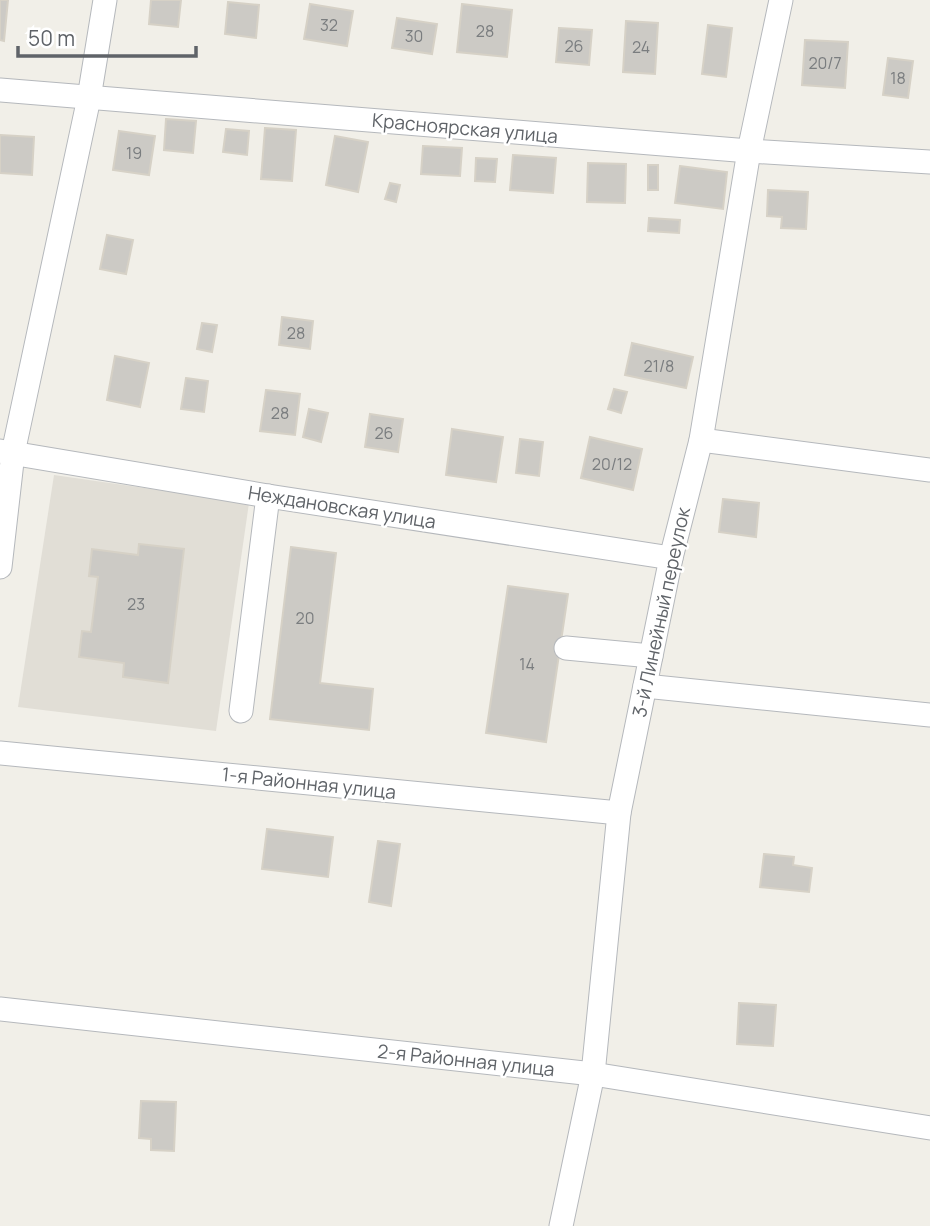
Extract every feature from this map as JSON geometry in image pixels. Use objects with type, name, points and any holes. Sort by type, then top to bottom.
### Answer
[{"type":"street","points":[[0,567],[7,452],[89,98],[105,0]]},
{"type":"street","name":"3-й Линейный переулок","points":[[561,1226],[593,1074],[619,813],[671,558],[701,440],[748,151],[781,0]]},
{"type":"street","name":"Красноярская улица","points":[[0,90],[748,151],[930,162]]},
{"type":"street","points":[[701,440],[930,470]]},
{"type":"street","name":"Неждановская улица","points":[[7,452],[268,496],[671,558]]},
{"type":"street","points":[[242,711],[268,496]]},
{"type":"street","points":[[566,648],[651,656]]},
{"type":"street","points":[[645,686],[930,715]]},
{"type":"street","name":"1-я Районная улица","points":[[0,753],[619,813]]},
{"type":"street","name":"2-я Районная улица","points":[[0,1009],[593,1074],[930,1128]]},
{"type":"shaded area","points":[[54,475],[249,503],[216,731],[18,707]]},
{"type":"building","points":[[0,0],[8,0],[4,41],[0,40]]},
{"type":"building","points":[[151,0],[181,0],[178,27],[149,24]]},
{"type":"building","points":[[228,2],[259,5],[256,38],[225,34]]},
{"type":"building","points":[[310,4],[353,11],[347,46],[304,39]]},
{"type":"building","points":[[462,4],[512,10],[507,57],[457,52]]},
{"type":"building","points":[[397,18],[437,24],[432,54],[392,48]]},
{"type":"building","points":[[626,21],[658,23],[655,74],[623,72]]},
{"type":"building","points":[[708,25],[732,28],[726,77],[702,74]]},
{"type":"building","points":[[559,28],[592,30],[589,65],[556,62]]},
{"type":"building","points":[[805,40],[848,42],[845,88],[802,85]]},
{"type":"building","points":[[888,58],[913,61],[908,98],[883,95]]},
{"type":"building","points":[[166,119],[196,121],[193,153],[164,150]]},
{"type":"building","points":[[265,128],[296,130],[292,181],[261,179]]},
{"type":"building","points":[[226,129],[249,131],[247,155],[223,152]]},
{"type":"building","points":[[119,131],[155,136],[149,175],[113,170]]},
{"type":"building","points":[[0,135],[34,137],[32,175],[0,173]]},
{"type":"building","points":[[335,136],[368,142],[358,192],[326,185]]},
{"type":"building","points":[[423,146],[462,148],[460,176],[421,174]]},
{"type":"building","points":[[513,155],[556,158],[553,193],[510,190]]},
{"type":"building","points":[[476,158],[497,159],[495,182],[475,181]]},
{"type":"building","points":[[588,163],[626,164],[625,203],[587,202]]},
{"type":"building","points":[[648,165],[658,165],[658,190],[648,190]]},
{"type":"building","points":[[680,166],[727,172],[723,209],[675,203]]},
{"type":"building","points":[[390,183],[400,185],[396,202],[385,199]]},
{"type":"building","points":[[768,190],[808,192],[806,229],[781,228],[782,217],[767,216]]},
{"type":"building","points":[[649,218],[680,220],[679,233],[648,231]]},
{"type":"building","points":[[107,235],[133,240],[126,274],[100,269]]},
{"type":"building","points":[[282,317],[313,321],[310,349],[279,345]]},
{"type":"building","points":[[202,323],[217,325],[212,352],[197,349]]},
{"type":"building","points":[[632,343],[693,357],[686,388],[625,375]]},
{"type":"building","points":[[115,356],[149,363],[140,407],[107,400]]},
{"type":"building","points":[[186,378],[208,381],[204,412],[181,409]]},
{"type":"building","points":[[614,389],[627,392],[621,413],[608,409]]},
{"type":"building","points":[[266,390],[300,394],[295,435],[260,431]]},
{"type":"building","points":[[309,409],[328,413],[321,442],[303,437]]},
{"type":"building","points":[[370,414],[403,419],[398,452],[365,447]]},
{"type":"building","points":[[452,429],[503,437],[496,482],[446,475]]},
{"type":"building","points":[[590,437],[642,449],[633,490],[581,478]]},
{"type":"building","points":[[520,439],[543,442],[539,476],[516,473]]},
{"type":"building","points":[[723,499],[759,503],[756,537],[719,532]]},
{"type":"building","points":[[139,544],[184,549],[168,683],[123,677],[124,663],[79,657],[82,631],[91,632],[98,577],[89,576],[92,549],[138,555]]},
{"type":"building","points":[[291,547],[336,553],[320,683],[373,689],[369,730],[270,719]]},
{"type":"building","points":[[508,586],[568,594],[546,742],[486,733]]},
{"type":"building","points":[[267,829],[333,837],[328,877],[262,869]]},
{"type":"building","points":[[378,841],[400,844],[391,906],[369,902]]},
{"type":"building","points":[[764,854],[794,857],[793,865],[812,868],[809,892],[760,887]]},
{"type":"building","points":[[739,1003],[776,1005],[773,1046],[737,1044]]},
{"type":"building","points":[[141,1101],[176,1102],[174,1151],[151,1150],[151,1139],[139,1138]]}]
